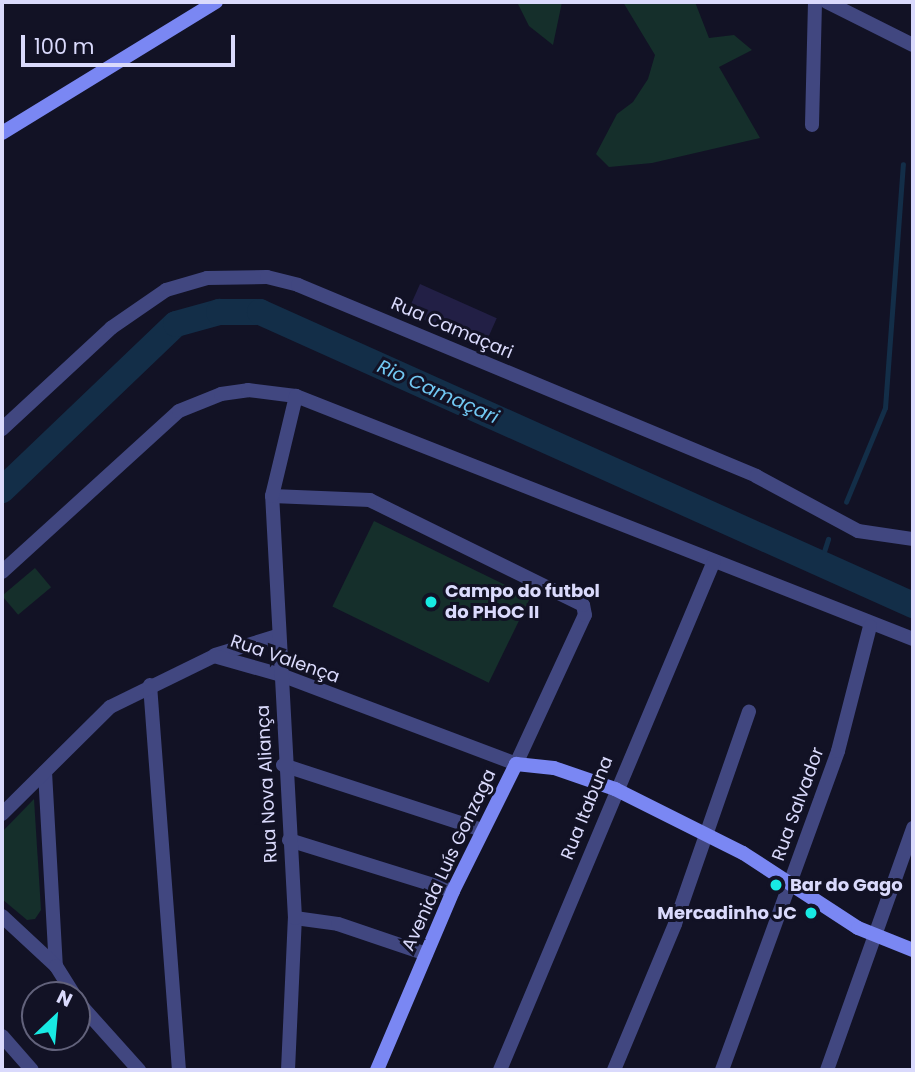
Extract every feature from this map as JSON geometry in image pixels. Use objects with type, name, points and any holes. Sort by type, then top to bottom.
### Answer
[{"type":"street","points":[[2,134],[216,2]]},
{"type":"street","points":[[812,125],[815,2]]},
{"type":"street","points":[[827,2],[913,45]]},
{"type":"street","name":"Rua Camaçari","points":[[2,429],[111,328],[166,290],[207,278],[267,277],[298,285],[756,476],[858,531],[913,538]]},
{"type":"street","points":[[2,572],[179,411],[248,390],[296,396],[715,561],[870,626],[913,639]]},
{"type":"street","name":"Rua Nova Aliança","points":[[288,1070],[295,918],[283,765],[272,496],[296,396]]},
{"type":"street","points":[[272,496],[370,500],[583,605],[585,615],[516,764]]},
{"type":"street","name":"Rua Itabuna","points":[[500,1070],[615,789],[715,561]]},
{"type":"street","name":"Rua Salvador","points":[[722,1070],[838,751],[870,626]]},
{"type":"street","points":[[214,656],[277,636]]},
{"type":"street","name":"Rua Valença","points":[[2,814],[110,707],[150,685],[214,656],[281,675],[516,764]]},
{"type":"street","points":[[150,685],[179,1070]]},
{"type":"street","points":[[614,1070],[675,924],[704,832],[749,710]]},
{"type":"street","name":"Avenida Luís Gonzaga","points":[[377,1070],[453,891],[516,764],[554,768],[615,789],[704,832],[873,936],[913,950]]},
{"type":"street","points":[[283,765],[482,830]]},
{"type":"street","points":[[45,772],[56,965]]},
{"type":"street","points":[[827,1070],[913,828]]},
{"type":"street","points":[[289,839],[453,891]]},
{"type":"street","points":[[295,918],[338,924],[426,954]]},
{"type":"street","points":[[4,922],[56,965],[66,981]]},
{"type":"street","points":[[91,1017],[139,1070]]},
{"type":"street","points":[[2,1037],[32,1070]]},
{"type":"green space","points":[[517,2],[562,2],[553,45],[529,26]]},
{"type":"green space","points":[[623,2],[695,2],[709,38],[734,35],[752,50],[719,67],[760,138],[652,163],[609,167],[596,154],[617,114],[633,102],[648,79],[655,55]]},
{"type":"green space","name":"Campo do futbol do PHOC II","points":[[374,521],[530,597],[489,683],[332,606]]},
{"type":"green space","points":[[35,568],[51,587],[18,615],[2,596]]},
{"type":"green space","points":[[34,799],[41,910],[35,919],[27,920],[2,899],[2,832]]},
{"type":"building","points":[[420,284],[497,318],[484,346],[407,312]]},
{"type":"waterway","points":[[846,502],[885,408],[903,165]]},
{"type":"waterway","name":"Rio Camaçari","points":[[2,490],[176,324],[219,312],[260,312],[913,605]]},
{"type":"waterway","points":[[820,564],[828,539]]},
{"type":"place","name":"Campo do futbol do PHOC II","points":[[431,602]]},
{"type":"place","name":"Bar do Gago","points":[[776,885]]},
{"type":"place","name":"Mercadinho JC","points":[[811,913]]}]
